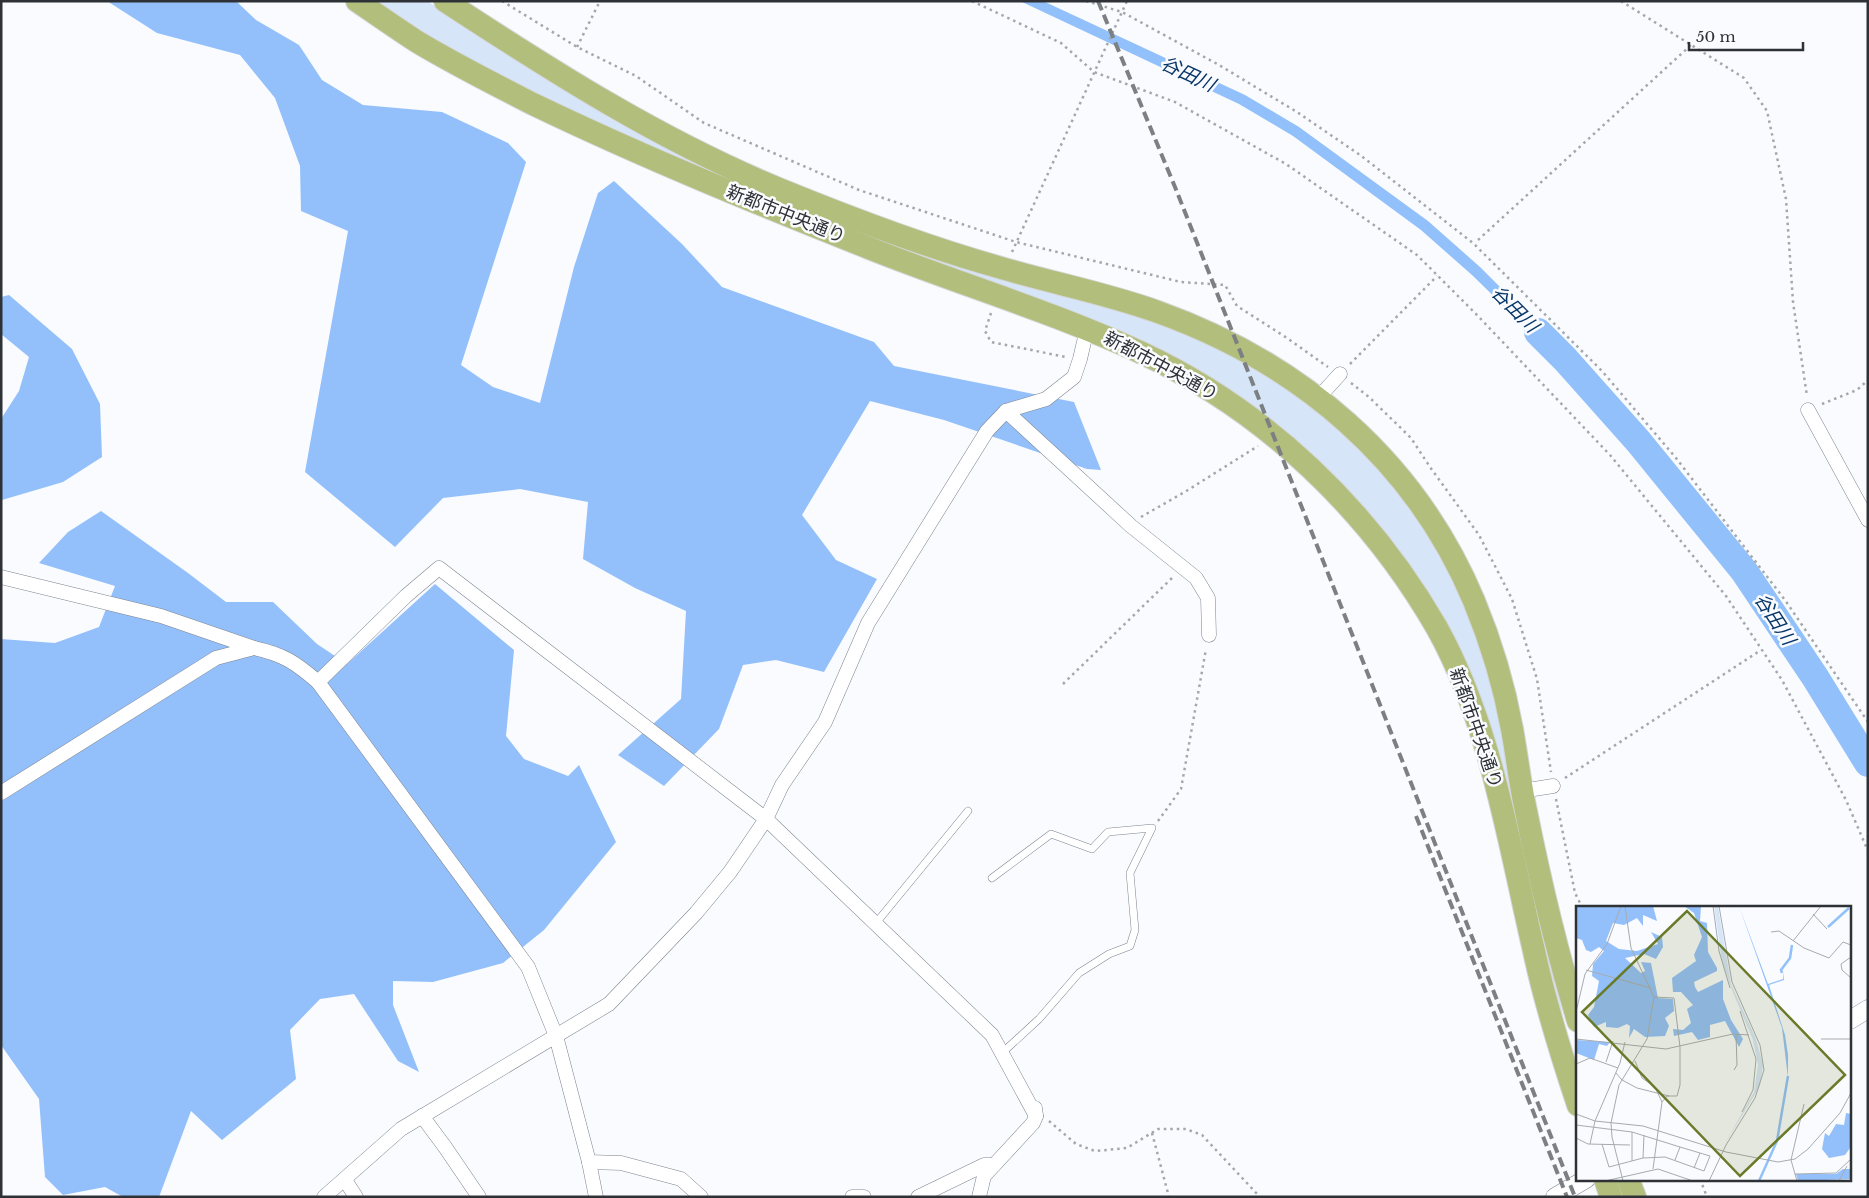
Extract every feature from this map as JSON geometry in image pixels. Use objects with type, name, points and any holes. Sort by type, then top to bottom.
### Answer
[{"type":"main road","name":"新都市中央通り","points":[[357,1],[416,41],[494,84],[596,135],[776,211],[932,273],[1087,329],[1148,356],[1238,408],[1273,434],[1353,510],[1398,567],[1436,628],[1455,664],[1470,701],[1500,800],[1535,958],[1559,1046],[1576,1099]]},
{"type":"main road","name":"新都市中央通り","points":[[445,1],[615,109],[675,142],[730,168],[908,238],[998,268],[1154,310],[1210,332],[1263,360],[1336,412],[1376,452],[1411,492],[1444,542],[1474,600],[1496,662],[1511,725],[1522,791],[1561,964],[1576,1014]]},
{"type":"main road","points":[[1604,1180],[1611,1197]]},
{"type":"main road","points":[[1628,1180],[1635,1197]]},
{"type":"street","points":[[324,1197],[401,1129],[609,1004],[696,913],[730,872],[766,819],[782,785],[825,722],[868,623],[986,431],[1006,411],[1046,399],[1074,377],[1087,329]]},
{"type":"street","points":[[1318,398],[1340,374]]},
{"type":"street","points":[[1808,410],[1868,520]]},
{"type":"street","points":[[1006,411],[1131,526],[1196,578],[1208,598],[1209,635]]},
{"type":"street","points":[[318,682],[406,596],[439,568],[766,819],[992,1035],[1036,1112],[1033,1123],[984,1176],[979,1197]]},
{"type":"street","points":[[1,577],[161,616],[269,652],[296,664],[318,682],[528,967],[556,1036],[589,1162],[596,1197]]},
{"type":"street","points":[[1,793],[216,658],[254,648]]},
{"type":"street","points":[[1522,791],[1553,786]]},
{"type":"street","points":[[1852,1019],[1868,1009]]},
{"type":"street","points":[[422,1116],[445,1146],[479,1197]]},
{"type":"street","points":[[589,1162],[621,1162],[681,1179],[701,1197]]},
{"type":"street","points":[[918,1197],[984,1164],[994,1165]]},
{"type":"street","points":[[345,1180],[356,1197]]},
{"type":"street","points":[[1555,1197],[1584,1180]]},
{"type":"street","points":[[852,1197],[864,1197]]},
{"type":"lane","points":[[876,923],[968,811]]},
{"type":"lane","points":[[992,878],[1052,834],[1092,849],[1108,832],[1152,828]]},
{"type":"lane","points":[[1002,1053],[1039,1019],[1079,974],[1110,954],[1130,946],[1135,930],[1130,873],[1152,828]]},
{"type":"path","points":[[577,47],[600,1]]},
{"type":"path","points":[[972,1],[1061,43],[1094,72],[1175,102],[1286,164],[1417,255],[1610,455],[1726,596],[1782,680],[1846,800],[1868,851]]},
{"type":"path","points":[[1086,1],[1121,14],[1219,65],[1297,112],[1360,155],[1473,243],[1602,371],[1676,458],[1785,600],[1868,722]]},
{"type":"path","points":[[1011,255],[1127,1]]},
{"type":"path","points":[[1621,1],[1744,78],[1767,111],[1786,200],[1793,302],[1808,410],[1857,390],[1868,380]]},
{"type":"path","points":[[1478,240],[1692,45]]},
{"type":"path","points":[[1340,374],[1438,276]]},
{"type":"path","points":[[993,308],[984,331],[991,342],[1080,359]]},
{"type":"path","points":[[1131,526],[1136,520],[1256,448],[1273,434]]},
{"type":"path","points":[[1063,684],[1182,567]]},
{"type":"path","points":[[1152,828],[1181,789],[1209,635]]},
{"type":"path","points":[[1553,786],[1762,650]]},
{"type":"path","points":[[1036,1112],[1076,1144],[1095,1151],[1127,1148],[1158,1129],[1186,1129],[1202,1135],[1260,1197]]},
{"type":"path","points":[[1152,1133],[1169,1197]]},
{"type":"path","points":[[1700,1180],[1707,1197]]},
{"type":"shaded area","points":[[107,1],[236,1],[256,20],[299,45],[322,80],[363,105],[442,112],[508,143],[526,162],[461,365],[493,387],[540,403],[574,267],[598,193],[614,181],[682,244],[722,287],[874,342],[894,366],[1074,402],[1101,470],[1087,469],[944,420],[870,401],[802,515],[836,560],[877,579],[824,672],[776,660],[743,665],[719,729],[664,786],[618,755],[681,699],[686,611],[635,588],[583,559],[588,502],[520,489],[443,498],[395,547],[305,472],[348,231],[301,211],[300,166],[275,98],[240,55],[157,33]]},
{"type":"shaded area","points":[[371,1],[427,1],[610,118],[684,158],[725,177],[1151,319],[1221,349],[1313,405],[1393,483],[1450,570],[1489,666],[1569,1046],[1560,1024],[1520,850],[1394,545],[1345,488],[1291,436],[945,268],[604,129],[432,41]]},
{"type":"shaded area","points":[[9,295],[72,349],[100,404],[102,457],[63,482],[2,500],[1,503],[1,419],[19,391],[29,357],[1,334],[1,297]]},
{"type":"shaded area","points":[[101,511],[226,602],[273,602],[317,644],[347,664],[435,584],[514,650],[506,736],[524,759],[568,776],[579,765],[616,842],[544,930],[503,963],[433,982],[393,981],[393,1005],[419,1072],[398,1061],[354,994],[320,999],[290,1030],[296,1079],[222,1140],[191,1111],[159,1197],[123,1197],[105,1187],[63,1195],[45,1177],[39,1099],[1,1045],[1,639],[55,643],[99,627],[115,586],[39,563],[68,532]]},
{"type":"water","points":[[1020,1],[1043,1],[1245,95],[1299,127],[1428,221],[1480,267],[1569,356],[1561,362],[1472,275],[1421,230],[1293,136],[1239,104]]},
{"type":"waterway","name":"谷田川","points":[[1538,332],[1565,359],[1638,441],[1744,571],[1815,677],[1868,763]]},
{"type":"railway","points":[[1098,1],[1175,187],[1575,1197]]},
{"type":"railway","points":[[1416,816],[1567,1197]]}]
